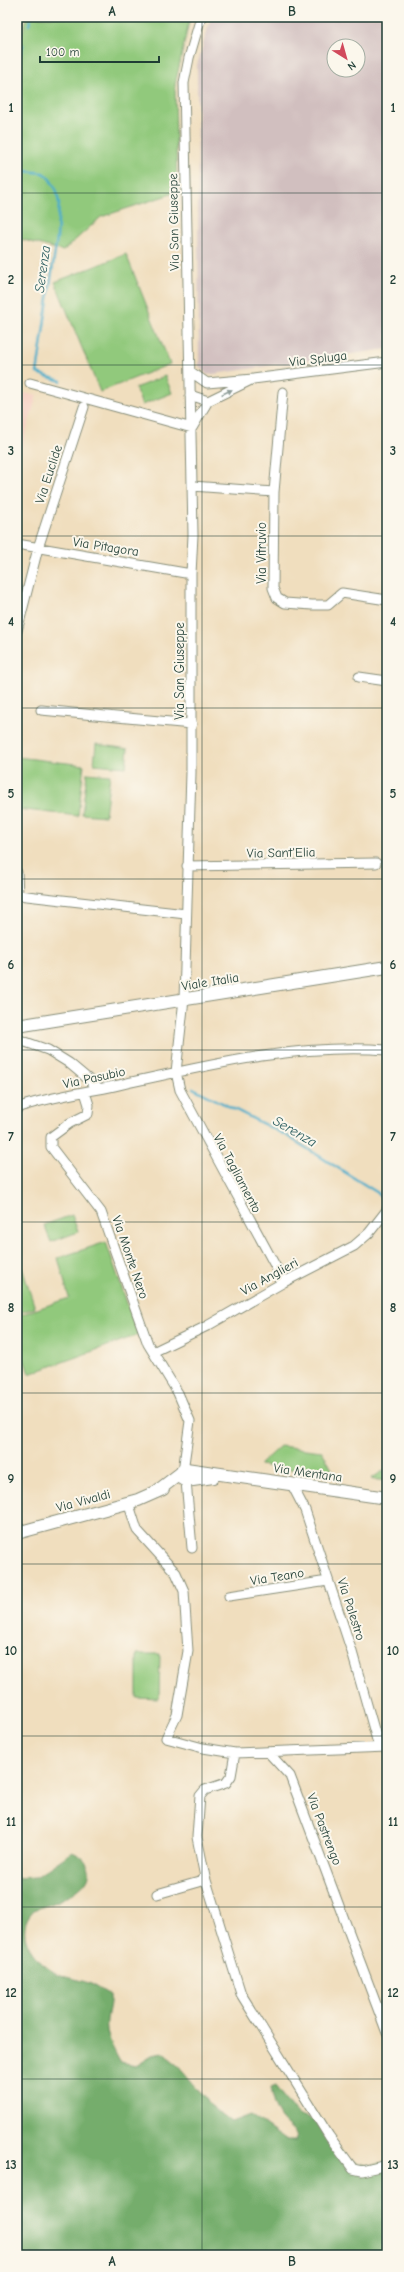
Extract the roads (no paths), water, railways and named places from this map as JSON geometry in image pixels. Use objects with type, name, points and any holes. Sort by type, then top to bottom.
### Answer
[{"type":"street","name":"Via San Giuseppe","points":[[184,999],[192,724],[191,574],[193,535],[192,428],[190,395],[191,372],[187,308],[184,83],[188,58],[201,17]]},
{"type":"street","name":"Via Spluga","points":[[191,372],[207,383],[253,379],[387,362]]},
{"type":"street","name":"Via Spluga","points":[[208,401],[253,379]]},
{"type":"street","points":[[30,383],[192,428],[208,401],[190,395]]},
{"type":"street","name":"Via Vitruvio","points":[[283,392],[274,492],[273,588],[277,598],[284,603],[312,605],[328,605],[342,593],[387,600]]},
{"type":"street","name":"Via Euclide","points":[[17,631],[38,548],[84,408]]},
{"type":"street","points":[[192,486],[274,492]]},
{"type":"street","name":"Via Pitagora","points":[[17,544],[191,574]]},
{"type":"street","points":[[359,677],[387,681]]},
{"type":"street","points":[[41,710],[192,724]]},
{"type":"street","name":"Via Sant'Elia","points":[[187,866],[376,863]]},
{"type":"street","points":[[17,872],[18,895],[186,914]]},
{"type":"street","name":"Viale Italia","points":[[17,1026],[387,967]]},
{"type":"street","name":"Via Tagliamento","points":[[184,999],[176,1072],[180,1090],[276,1271],[284,1282]]},
{"type":"street","points":[[17,1039],[48,1050],[69,1064],[100,1089]]},
{"type":"street","name":"Via Pasubio","points":[[17,1108],[176,1072],[313,1049],[360,1048],[387,1050]]},
{"type":"street","name":"Via Monte Nero","points":[[85,1092],[89,1105],[88,1114],[70,1123],[51,1137],[51,1147],[101,1212],[145,1337],[178,1393],[190,1422],[184,1455],[192,1548]]},
{"type":"street","name":"Via Anglieri","points":[[153,1352],[206,1326],[284,1282],[354,1246],[369,1233],[387,1210]]},
{"type":"street","name":"Via Mentana","points":[[186,1475],[225,1475],[291,1483],[387,1498]]},
{"type":"street","name":"Via Vivaldi","points":[[17,1533],[128,1502],[156,1492],[186,1475]]},
{"type":"street","name":"Via Palestro","points":[[291,1483],[305,1510],[383,1747]]},
{"type":"street","points":[[128,1502],[137,1530],[176,1573],[184,1591],[188,1651],[177,1715],[166,1738],[203,1748],[236,1753],[383,1747]]},
{"type":"street","name":"Via Teano","points":[[229,1596],[328,1581]]},
{"type":"street","name":"Via Pastrengo","points":[[268,1752],[290,1776],[387,2033]]},
{"type":"street","points":[[236,1753],[231,1776],[226,1783],[205,1790],[200,1796],[197,1837],[198,1851],[206,1873],[205,1877],[241,1994],[329,2136],[353,2169],[362,2171],[387,2165]]},
{"type":"street","points":[[157,1894],[199,1882],[205,1877]]},
{"type":"waterway","name":"Serenza","points":[[29,25],[31,17]]},
{"type":"waterway","name":"Serenza","points":[[17,65],[23,45]]},
{"type":"waterway","name":"Serenza","points":[[17,166],[25,171],[43,173],[49,178],[56,189],[59,203],[57,238],[37,373],[61,381]]},
{"type":"waterway","name":"Serenza","points":[[193,1088],[287,1136],[378,1193],[382,1200]]}]
